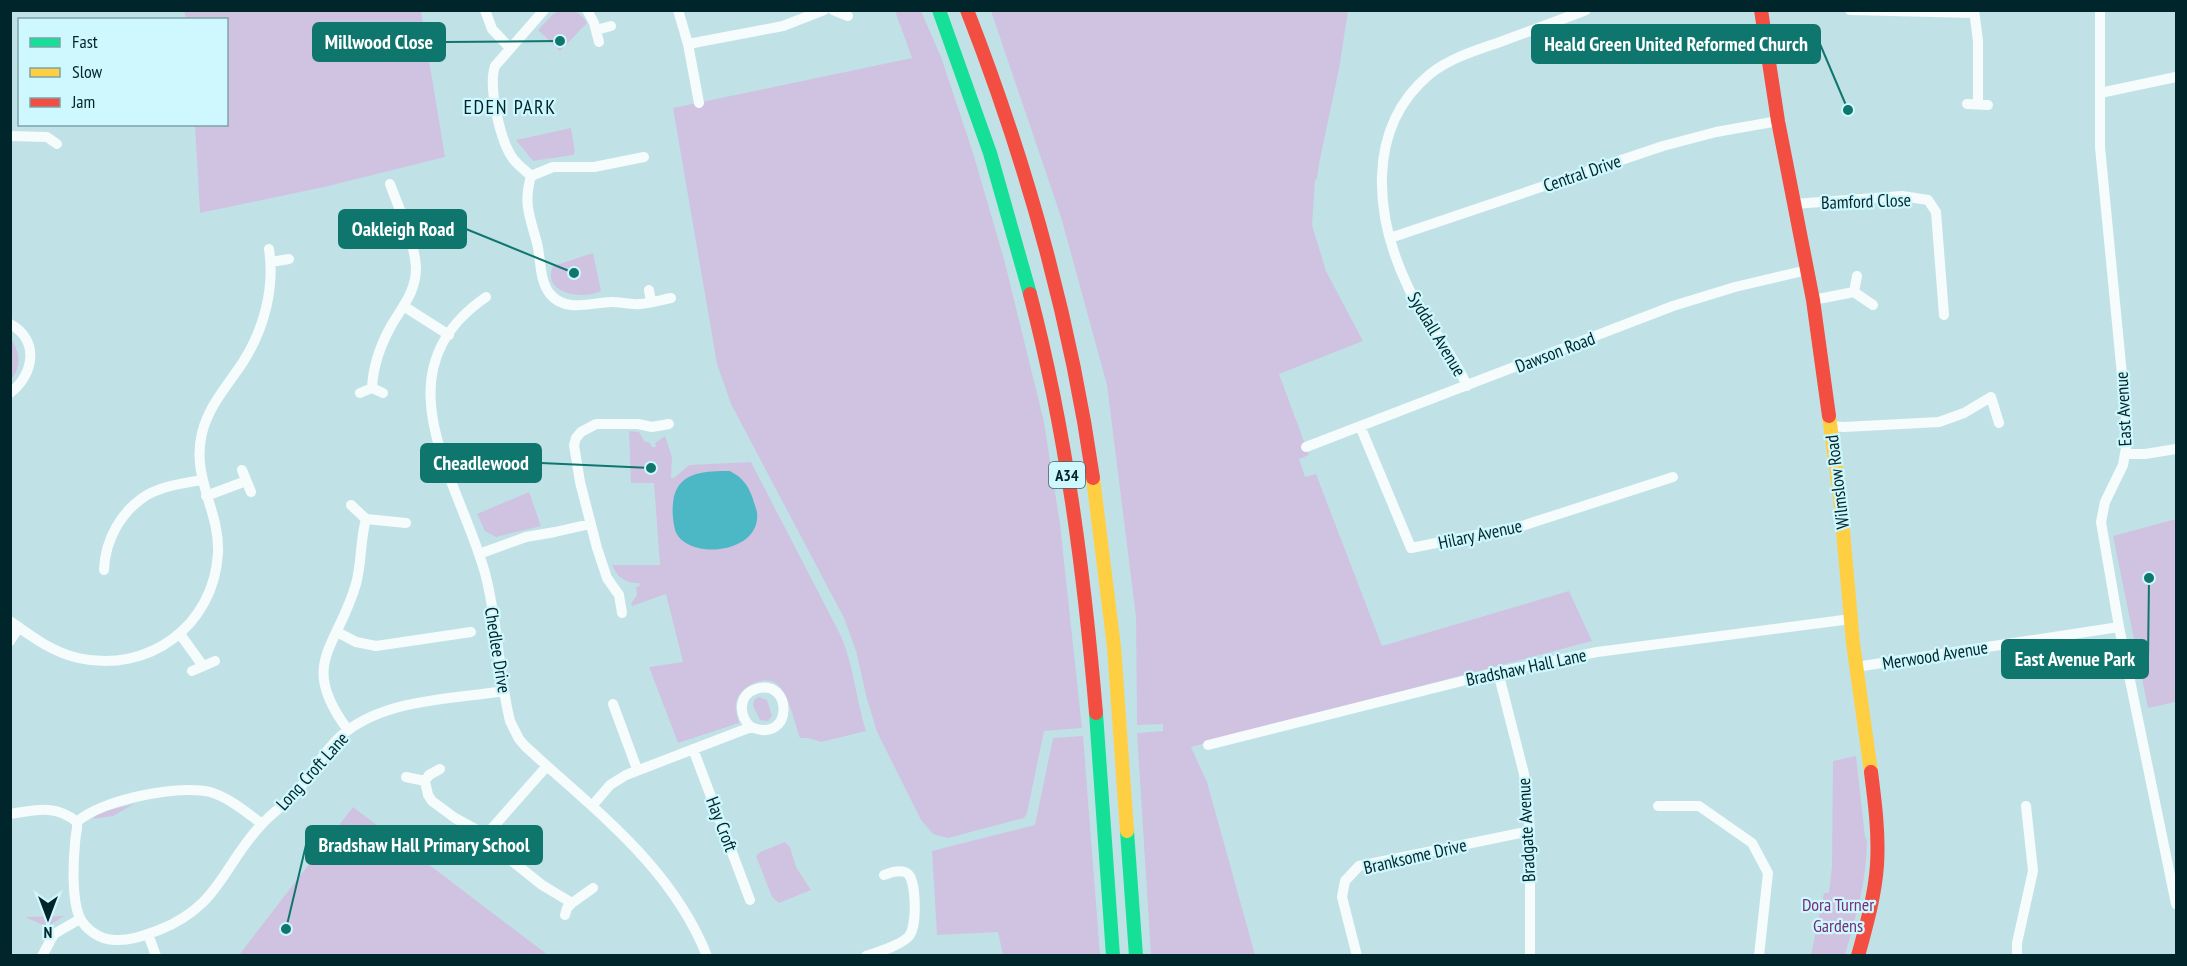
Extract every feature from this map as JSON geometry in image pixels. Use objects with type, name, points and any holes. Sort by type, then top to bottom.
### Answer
[{"type":"main road","name":"A34","points":[[939,10],[985,136],[1013,228],[1042,343],[1064,456],[1085,595],[1113,956]]},
{"type":"main road","name":"A34","points":[[967,10],[1011,131],[1038,222],[1068,341],[1083,418],[1098,507],[1108,593],[1136,956]]},
{"type":"main road","name":"Wilmslow Road","points":[[1761,10],[1778,120],[1813,300],[1840,497],[1851,619],[1872,783],[1878,856],[1876,882],[1858,956]]},
{"type":"street","points":[[485,10],[492,29],[510,48]]},
{"type":"street","points":[[531,176],[514,160],[509,151],[501,130],[492,81],[495,66],[544,10]]},
{"type":"street","points":[[587,10],[599,42]]},
{"type":"street","points":[[678,10],[688,44],[699,103]]},
{"type":"street","points":[[688,44],[783,26],[824,10]]},
{"type":"street","points":[[833,10],[848,16]]},
{"type":"street","name":"Syddall Avenue","points":[[1467,386],[1457,363],[1431,328],[1409,289],[1390,238],[1381,189],[1389,130],[1413,92],[1431,73],[1462,56],[1586,10]]},
{"type":"street","points":[[1850,10],[1974,12],[1978,41],[1977,104]]},
{"type":"street","name":"East Avenue","points":[[2100,10],[2101,158],[2127,428],[2126,454],[2119,476],[2105,502],[2101,522],[2119,627],[2176,904]]},
{"type":"street","points":[[596,30],[610,26]]},
{"type":"street","points":[[2100,93],[2176,77]]},
{"type":"street","name":"Central Drive","points":[[1390,238],[1663,146],[1716,132],[1778,120]]},
{"type":"street","points":[[10,136],[47,137],[57,144]]},
{"type":"street","points":[[644,157],[628,166],[553,167],[539,171],[531,176],[526,208],[541,260],[543,277],[551,295],[560,302],[573,305],[611,302],[640,304],[671,298]]},
{"type":"street","points":[[372,388],[377,362],[387,336],[405,307],[413,288],[416,266],[413,249],[390,184]]},
{"type":"street","name":"Bamford Close","points":[[1794,204],[1902,196],[1928,200],[1936,212],[1944,315]]},
{"type":"street","points":[[10,641],[15,624],[50,648],[77,658],[104,661],[141,656],[164,645],[193,621],[205,602],[216,569],[217,538],[201,480],[199,456],[203,430],[211,407],[243,361],[259,329],[269,293],[271,262],[269,249]]},
{"type":"street","points":[[271,262],[289,259]]},
{"type":"street","name":"Dawson Road","points":[[1306,447],[1673,306],[1735,287],[1807,270]]},
{"type":"street","points":[[1854,292],[1857,276]]},
{"type":"street","points":[[649,290],[651,302]]},
{"type":"street","points":[[1813,300],[1854,292],[1873,304]]},
{"type":"street","name":"Chedlee Drive","points":[[486,297],[464,314],[449,334],[437,356],[432,373],[430,396],[432,420],[443,459],[479,554],[488,587],[510,721],[525,746],[592,806],[656,869],[687,914],[707,956]]},
{"type":"street","points":[[405,307],[449,334]]},
{"type":"street","points":[[10,324],[24,334],[31,360],[28,373],[21,384],[10,393]]},
{"type":"street","points":[[360,393],[372,388],[383,393]]},
{"type":"street","points":[[1830,426],[1939,422],[1964,413],[1990,398],[1999,423]]},
{"type":"street","points":[[622,613],[619,595],[607,578],[590,524],[575,454],[576,438],[581,432],[596,424],[638,424],[652,427],[669,424]]},
{"type":"street","name":"Hilary Avenue","points":[[1360,426],[1411,548],[1522,526],[1673,477]]},
{"type":"street","points":[[2126,454],[2145,454],[2176,449]]},
{"type":"street","points":[[104,570],[109,540],[115,528],[134,505],[147,495],[162,489],[201,480]]},
{"type":"street","points":[[206,496],[246,481]]},
{"type":"street","points":[[351,505],[366,519],[406,523]]},
{"type":"street","points":[[348,730],[331,705],[324,683],[324,660],[357,580],[366,519]]},
{"type":"street","points":[[479,554],[526,537],[590,524]]},
{"type":"street","name":"Bradshaw Hall Lane","points":[[1208,745],[1280,725],[1498,672],[1597,652],[1851,619]]},
{"type":"street","name":"Merwood Avenue","points":[[1857,667],[2119,627]]},
{"type":"street","points":[[337,632],[356,642],[376,646],[471,633]]},
{"type":"street","points":[[180,634],[203,666]]},
{"type":"street","points":[[192,671],[214,661]]},
{"type":"street","name":"Bradgate Avenue","points":[[1498,672],[1524,774],[1530,831],[1530,956]]},
{"type":"street","points":[[592,806],[610,785],[637,770],[751,727],[765,730],[778,724],[782,718],[784,705],[777,693],[757,688],[746,696],[741,709],[742,716],[751,727]]},
{"type":"street","name":"Long Croft Lane","points":[[80,920],[94,933],[111,940],[132,939],[178,921],[204,902],[262,824],[292,796],[348,730],[392,708],[504,691]]},
{"type":"street","points":[[613,704],[637,770]]},
{"type":"street","name":"Hay Croft","points":[[693,749],[750,900]]},
{"type":"street","points":[[486,835],[547,766]]},
{"type":"street","points":[[440,769],[429,775],[425,781],[432,801],[455,818],[486,835],[507,857],[542,885],[572,903]]},
{"type":"street","points":[[406,777],[425,781]]},
{"type":"street","name":"Long Croft Lane","points":[[77,822],[101,806],[167,792],[191,790],[220,796],[262,824]]},
{"type":"street","points":[[1658,806],[1699,806],[1752,843],[1768,873],[1759,956]]},
{"type":"street","points":[[2017,956],[2017,943],[2033,871],[2026,806]]},
{"type":"street","points":[[10,814],[61,811],[77,822],[74,881],[80,920],[54,934],[42,956]]},
{"type":"street","name":"Branksome Drive","points":[[1358,956],[1342,897],[1345,880],[1359,866],[1530,831]]},
{"type":"street","points":[[866,956],[905,939],[912,931],[915,899],[910,877],[906,872],[900,871],[884,875]]},
{"type":"street","points":[[565,915],[572,903],[592,888]]},
{"type":"street","points":[[148,934],[156,956]]},
{"type":"green space","points":[[184,11],[421,11],[445,157],[324,187],[200,213],[195,126],[228,126],[228,18],[186,18]]},
{"type":"green space","points":[[558,11],[575,12],[581,15],[587,23],[560,51],[538,30]]},
{"type":"green space","points":[[895,11],[921,11],[941,57],[973,153],[1004,259],[1044,422],[1060,524],[1082,728],[1044,731],[1027,813],[1024,818],[948,838],[933,834],[921,820],[877,732],[856,651],[844,618],[731,404],[717,364],[673,108],[912,58]]},
{"type":"green space","points":[[991,11],[1348,11],[1339,69],[1315,180],[1312,225],[1326,271],[1363,341],[1279,374],[1309,455],[1299,459],[1305,477],[1316,474],[1382,646],[1569,591],[1592,641],[1191,747],[1207,782],[1255,955],[1151,955],[1137,733],[1163,731],[1163,724],[1137,725],[1136,617],[1107,385],[1061,217]]},
{"type":"green space","points":[[571,128],[575,152],[573,155],[533,161],[516,140]]},
{"type":"green space","points":[[593,253],[601,291],[584,295],[558,289],[551,275],[553,266]]},
{"type":"green space","points":[[11,339],[16,349],[18,364],[11,379]]},
{"type":"green space","points":[[629,431],[639,432],[644,441],[650,443],[652,447],[656,447],[655,443],[665,436],[672,457],[671,478],[689,465],[751,462],[841,636],[849,659],[866,731],[821,742],[800,738],[783,691],[774,682],[762,681],[749,686],[737,700],[736,712],[739,723],[678,743],[649,667],[683,662],[666,594],[632,606],[637,595],[636,587],[640,586],[639,583],[622,579],[612,565],[660,565],[654,483],[631,483]]},
{"type":"green space","points":[[529,492],[541,526],[496,537],[485,531],[477,514]]},
{"type":"green space","points":[[2176,519],[2176,702],[2148,708],[2113,536]]},
{"type":"green space","points":[[759,697],[767,700],[772,716],[768,721],[760,720],[753,706],[754,700]]},
{"type":"green space","points":[[1083,736],[1100,955],[1003,955],[998,932],[937,935],[932,851],[1035,825],[1053,738]]},
{"type":"green space","name":"Dora Turner Gardens","points":[[1856,756],[1867,840],[1860,898],[1845,955],[1811,955],[1824,893],[1829,893],[1832,866],[1833,761]]},
{"type":"green space","points":[[134,804],[113,816],[92,819],[101,812]]},
{"type":"green space","points":[[353,807],[548,955],[239,955]]},
{"type":"green space","points":[[785,842],[790,847],[796,867],[811,890],[779,903],[772,897],[756,856],[760,852]]},
{"type":"green space","points":[[64,916],[47,927],[25,917]]},
{"type":"water","points":[[730,471],[742,479],[747,486],[757,512],[755,526],[748,537],[736,545],[722,549],[693,546],[682,540],[675,530],[673,513],[675,492],[680,484],[693,475]]},
{"type":"traffic: fast","points":[[939,10],[990,153],[1030,294]]},
{"type":"traffic: fast","points":[[1096,713],[1113,956]]},
{"type":"traffic: fast","points":[[1127,831],[1136,956]]},
{"type":"traffic: slow","points":[[1829,416],[1840,497],[1853,643],[1871,772]]},
{"type":"traffic: slow","points":[[1093,478],[1114,647],[1127,831]]},
{"type":"traffic: jam","points":[[967,10],[1008,124],[1044,240],[1072,358],[1093,478]]},
{"type":"traffic: jam","points":[[1761,10],[1778,121],[1813,300],[1829,416]]},
{"type":"traffic: jam","points":[[1030,294],[1064,450],[1086,607],[1096,713]]},
{"type":"traffic: jam","points":[[1858,956],[1872,899],[1877,865],[1877,830],[1871,772]]},
{"type":"place","name":"Millwood Close","points":[[560,41]]},
{"type":"place","name":"Heald Green United Reformed Church","points":[[1848,110]]},
{"type":"place","name":"Oakleigh Road","points":[[574,273]]},
{"type":"place","name":"Cheadlewood","points":[[651,468]]},
{"type":"place","name":"East Avenue Park","points":[[2149,578]]},
{"type":"place","name":"Bradshaw Hall Primary School","points":[[286,929]]},
{"type":"district","name":"EDEN PARK","points":[[510,107]]}]
